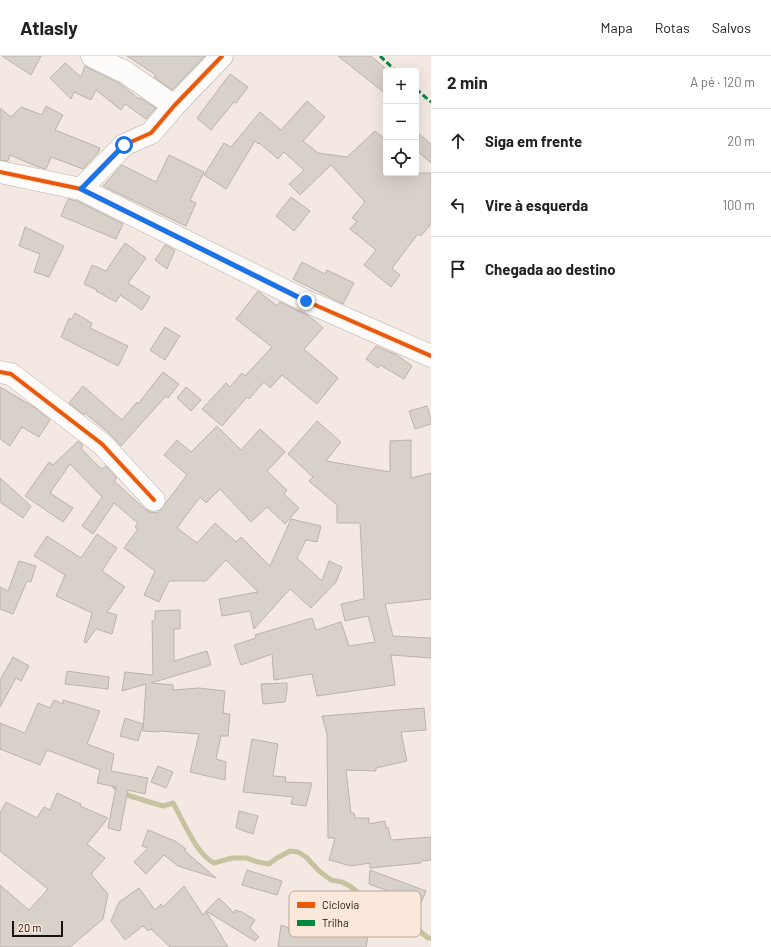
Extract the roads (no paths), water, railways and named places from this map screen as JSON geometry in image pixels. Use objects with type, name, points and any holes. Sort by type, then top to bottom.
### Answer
[{"type":"street","points":[[92,56],[125,72],[174,106]]},
{"type":"street","points":[[81,189],[124,145],[151,133],[174,106],[222,56]]},
{"type":"street","points":[[0,172],[81,189],[306,301],[431,356]]},
{"type":"street","points":[[0,372],[11,374],[102,444],[154,500]]},
{"type":"waterway","points":[[114,786],[124,794],[163,806],[173,803],[196,845],[207,859],[214,863],[232,858],[246,858],[269,864],[290,851],[298,852],[306,857],[319,871],[331,880],[342,882],[356,891]]},
{"type":"waterway","points":[[421,932],[428,938],[431,938]]}]
